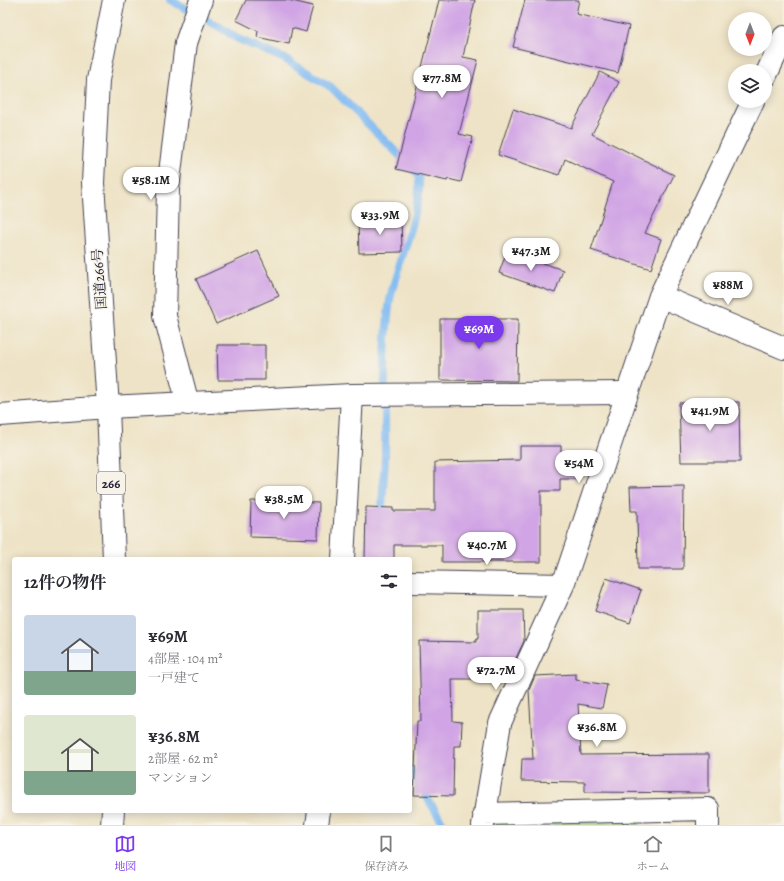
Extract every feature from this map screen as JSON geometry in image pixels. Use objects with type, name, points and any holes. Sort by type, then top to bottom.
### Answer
[{"type":"main road","name":"国道266号","points":[[114,0],[98,80],[93,183],[108,407],[114,557]]},
{"type":"main road","points":[[188,404],[165,316],[168,189],[186,44],[200,0]]},
{"type":"main road","points":[[771,64],[784,37]]},
{"type":"main road","points":[[708,825],[708,809],[483,819],[500,723],[563,585],[660,296],[750,108]]},
{"type":"main road","points":[[660,296],[784,348]]},
{"type":"main road","points":[[0,415],[108,407],[352,395],[627,393]]},
{"type":"main road","points":[[343,557],[352,395]]},
{"type":"main road","points":[[412,582],[563,585]]},
{"type":"main road","points":[[112,825],[113,813]]},
{"type":"main road","points":[[317,825],[319,813]]},
{"type":"green space","points":[[490,813],[639,819],[639,825],[489,825]]},
{"type":"building","points":[[246,0],[288,0],[313,6],[306,32],[292,28],[289,44],[257,37],[258,31],[236,20]]},
{"type":"building","points":[[439,0],[475,0],[463,57],[478,60],[459,134],[473,137],[461,182],[448,179],[447,181],[396,169]]},
{"type":"building","points":[[525,0],[579,0],[576,14],[629,26],[618,73],[513,47]]},
{"type":"building","points":[[600,72],[619,82],[592,134],[674,175],[645,233],[661,239],[651,269],[591,250],[613,182],[565,159],[559,175],[498,155],[513,109],[571,128]]},
{"type":"building","points":[[401,218],[402,252],[359,253],[358,220]]},
{"type":"building","points":[[258,251],[279,296],[216,324],[196,279]]},
{"type":"building","points":[[507,251],[563,270],[555,293],[499,273]]},
{"type":"building","points":[[440,319],[518,319],[517,381],[440,380]]},
{"type":"building","points":[[217,345],[265,345],[265,380],[218,380]]},
{"type":"building","points":[[739,402],[740,462],[681,462],[679,403]]},
{"type":"building","points":[[520,446],[561,446],[561,457],[579,457],[578,479],[560,479],[560,491],[541,491],[541,562],[442,562],[442,545],[394,545],[394,557],[365,557],[366,507],[393,508],[393,511],[435,511],[435,462],[520,460]]},
{"type":"building","points":[[684,486],[683,569],[638,569],[637,511],[631,511],[630,487]]},
{"type":"building","points":[[251,501],[319,503],[318,539],[250,537]]},
{"type":"building","points":[[606,578],[641,590],[630,623],[595,611]]},
{"type":"building","points":[[478,610],[523,610],[524,641],[506,679],[452,679],[453,721],[462,722],[461,746],[454,746],[453,796],[414,795],[417,721],[421,721],[419,641],[476,642],[476,639],[478,639]]},
{"type":"building","points":[[576,674],[576,680],[607,685],[602,708],[578,704],[581,755],[709,754],[709,793],[585,792],[585,782],[521,781],[522,759],[533,759],[529,690],[535,676]]},
{"type":"waterway","points":[[170,0],[225,30],[236,38],[285,59],[331,87],[418,174],[419,187],[414,219],[390,300],[385,359],[385,457],[382,518]]},
{"type":"waterway","points":[[412,773],[444,825]]}]
